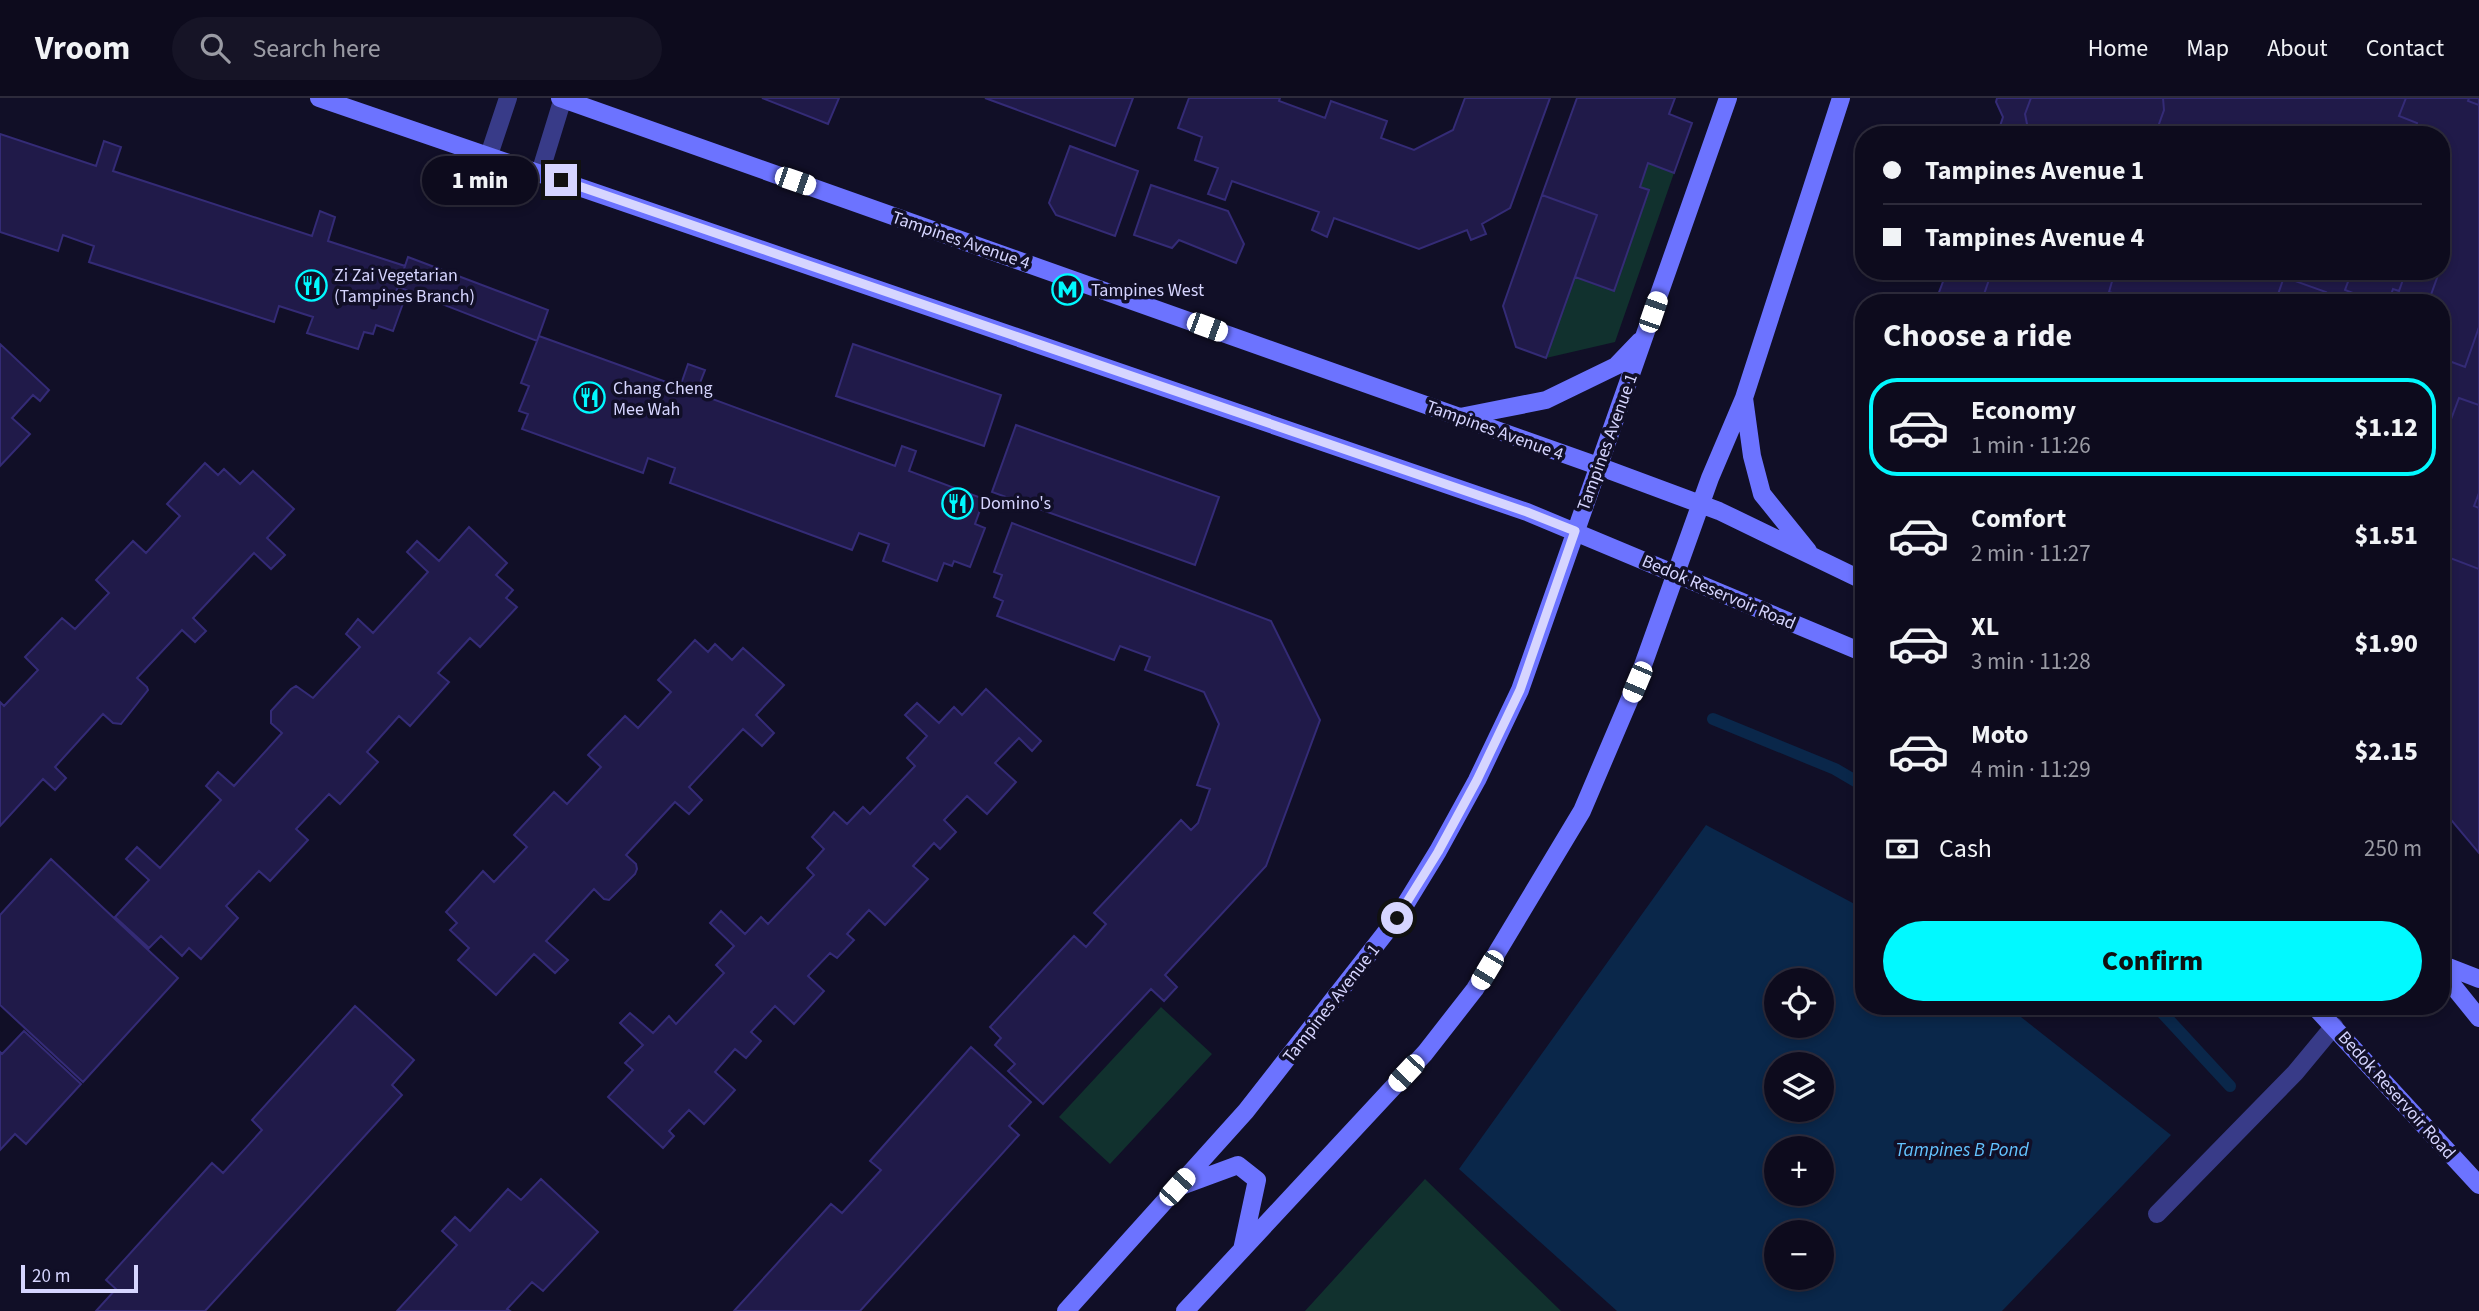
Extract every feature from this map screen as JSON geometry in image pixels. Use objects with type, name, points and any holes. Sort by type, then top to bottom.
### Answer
[{"type":"main road","points":[[319,98],[1575,531]]},
{"type":"main road","name":"Tampines Avenue 4","points":[[562,98],[1598,466]]},
{"type":"main road","name":"Tampines Avenue 1","points":[[1066,1311],[1246,1111],[1397,918],[1438,852],[1477,780],[1520,690],[1728,98]]},
{"type":"main road","points":[[1185,1311],[1425,1053],[1475,989],[1582,811],[1637,682],[1701,505],[1744,398],[1841,98]]},
{"type":"main road","points":[[1459,417],[1546,400],[1616,366],[1644,336]]},
{"type":"main road","points":[[1744,398],[1752,456],[1762,494],[1811,555]]},
{"type":"main road","points":[[1598,466],[1701,505],[1855,577]]},
{"type":"main road","name":"Bedok Reservoir Road","points":[[1575,531],[1855,649]]},
{"type":"main road","points":[[2450,968],[2479,979]]},
{"type":"main road","points":[[2450,982],[2479,1018]]},
{"type":"main road","name":"Bedok Reservoir Road","points":[[2323,1015],[2477,1180]]},
{"type":"main road","points":[[1177,1187],[1238,1165],[1257,1180],[1242,1250]]},
{"type":"street","points":[[489,155],[508,98]]},
{"type":"street","points":[[540,173],[562,98]]},
{"type":"street","points":[[2157,1214],[2295,1073],[2334,1026]]},
{"type":"green space","points":[[1648,163],[1674,173],[1615,342],[1546,358],[1575,277],[1614,290],[1649,191],[1640,187]]},
{"type":"green space","points":[[1161,1007],[1212,1054],[1110,1164],[1059,1117]]},
{"type":"green space","points":[[1425,1179],[1561,1311],[1305,1311]]},
{"type":"water","name":"Tampines B Pond","points":[[1706,825],[1855,904],[1855,1015],[2018,1015],[2171,1135],[2002,1311],[1617,1311],[1459,1169]]},
{"type":"building","points":[[762,98],[839,98],[828,124]]},
{"type":"building","points":[[985,98],[1133,98],[1115,146]]},
{"type":"building","points":[[1189,98],[1280,98],[1279,101],[1325,118],[1331,101],[1387,121],[1381,138],[1414,150],[1453,130],[1465,98],[1550,98],[1510,208],[1482,224],[1486,234],[1471,240],[1467,230],[1419,249],[1334,218],[1327,237],[1312,230],[1319,212],[1232,181],[1225,200],[1208,194],[1218,168],[1195,160],[1202,137],[1178,128]]},
{"type":"building","points":[[1577,98],[1675,98],[1669,114],[1692,123],[1674,173],[1648,163],[1640,187],[1649,190],[1614,291],[1575,277],[1597,215],[1542,195]]},
{"type":"building","points":[[1997,98],[2479,98],[2479,853],[2450,819],[2450,294],[1938,294],[1944,280],[2450,280],[2450,126],[2000,126],[2003,117],[1996,102]]},
{"type":"building","points":[[2031,98],[2163,98],[2164,110],[2158,126],[2026,126],[2025,114]]},
{"type":"building","points":[[2406,98],[2469,98],[2468,101],[2479,105],[2479,327],[2465,367],[2450,361],[2450,294],[2431,294],[2436,280],[2450,280],[2450,126],[2416,126],[2417,123],[2399,116]]},
{"type":"building","points":[[0,134],[96,166],[104,141],[121,147],[113,171],[312,236],[320,211],[335,217],[328,241],[405,266],[396,292],[406,295],[393,331],[376,325],[373,334],[364,332],[358,349],[307,333],[313,317],[279,306],[274,322],[89,262],[94,246],[63,235],[58,251],[0,232]]},
{"type":"building","points":[[1070,146],[1138,171],[1115,236],[1056,215],[1049,203]]},
{"type":"building","points":[[1151,185],[1228,211],[1244,244],[1236,263],[1179,240],[1172,248],[1134,235]]},
{"type":"building","points":[[1542,195],[1597,215],[1546,358],[1516,347],[1503,306]]},
{"type":"building","points":[[408,257],[548,310],[537,341],[398,287]]},
{"type":"building","points":[[1989,280],[2112,280],[2109,292],[2115,294],[1984,294]]},
{"type":"building","points":[[2283,280],[2292,280],[2326,292],[2325,294],[2278,294]]},
{"type":"building","points":[[2349,280],[2403,280],[2399,291],[2393,289],[2391,294],[2355,294],[2345,290]]},
{"type":"building","points":[[539,336],[680,387],[688,364],[705,370],[696,393],[895,466],[902,446],[916,451],[909,471],[984,499],[975,524],[985,528],[970,567],[954,561],[952,566],[944,563],[937,581],[883,561],[889,544],[859,533],[852,550],[670,483],[675,468],[648,458],[643,473],[522,429],[528,414],[519,411],[529,386],[521,383]]},
{"type":"building","points":[[0,344],[49,390],[40,401],[33,395],[12,418],[30,434],[0,466]]},
{"type":"building","points":[[853,344],[1001,395],[984,446],[836,396]]},
{"type":"building","points":[[2459,398],[2479,405],[2479,493],[2474,506],[2479,508],[2479,569],[2450,558],[2450,422]]},
{"type":"building","points":[[1016,425],[1219,497],[1195,565],[992,492]]},
{"type":"building","points":[[205,463],[218,475],[224,469],[240,484],[253,471],[294,509],[267,538],[285,555],[271,569],[254,553],[193,618],[206,631],[195,642],[182,630],[137,678],[148,690],[121,724],[113,723],[103,714],[55,767],[66,778],[55,790],[43,779],[0,826],[0,702],[4,706],[38,670],[25,657],[62,618],[75,629],[109,593],[96,580],[133,541],[146,553],[180,516],[167,504]]},
{"type":"building","points":[[1012,523],[1271,621],[1320,720],[1266,866],[1165,975],[1177,987],[1164,1001],[1151,989],[1043,1104],[1008,1071],[1015,1064],[995,1045],[1001,1038],[990,1027],[1074,936],[1086,947],[1106,924],[1094,913],[1181,820],[1191,830],[1198,823],[1210,789],[1197,785],[1219,724],[1204,692],[1145,670],[1150,657],[1120,646],[1114,660],[997,616],[1003,601],[994,597],[1002,575],[994,572]]},
{"type":"building","points":[[469,527],[507,563],[496,575],[513,590],[506,598],[517,607],[480,647],[470,638],[438,673],[449,682],[410,726],[399,716],[367,752],[378,762],[340,804],[329,794],[296,829],[308,840],[270,881],[259,871],[226,906],[238,918],[201,959],[189,948],[182,956],[161,936],[149,948],[115,917],[149,880],[126,859],[137,847],[160,868],[221,800],[206,786],[218,772],[234,786],[282,733],[271,723],[271,711],[296,686],[313,698],[360,647],[346,634],[358,619],[373,633],[428,572],[407,552],[417,541],[439,561]]},
{"type":"building","points":[[695,640],[708,652],[715,644],[732,660],[743,648],[784,685],[756,715],[774,733],[762,746],[743,729],[689,787],[702,800],[689,814],[675,802],[626,855],[636,864],[635,874],[609,900],[604,899],[594,889],[546,941],[568,960],[555,973],[534,954],[496,995],[458,960],[469,948],[450,930],[457,923],[446,912],[483,871],[494,882],[527,847],[514,835],[554,792],[567,804],[601,767],[588,755],[625,716],[638,728],[671,692],[658,680]]},
{"type":"building","points":[[986,689],[1041,741],[1032,751],[1019,738],[995,763],[1016,782],[987,814],[967,796],[944,820],[956,832],[940,849],[934,843],[913,866],[928,879],[885,925],[869,910],[847,934],[854,940],[837,958],[830,953],[808,976],[824,991],[794,1024],[775,1006],[751,1032],[761,1041],[746,1058],[735,1049],[715,1072],[735,1090],[704,1124],[689,1110],[669,1131],[674,1136],[663,1148],[608,1097],[633,1070],[625,1063],[643,1045],[620,1023],[630,1013],[653,1033],[669,1016],[676,1024],[724,973],[716,965],[734,946],[710,923],[721,911],[745,934],[761,917],[768,924],[814,875],[807,868],[824,849],[812,837],[834,812],[847,824],[863,807],[870,814],[915,766],[907,758],[927,736],[905,715],[917,703],[939,723],[954,707],[962,715]]},
{"type":"building","points":[[51,859],[178,978],[83,1082],[0,1005],[0,915]]},
{"type":"building","points":[[355,1006],[414,1060],[392,1085],[402,1095],[205,1311],[96,1311],[116,1289],[106,1280],[212,1163],[223,1173],[262,1130],[252,1120]]},
{"type":"building","points":[[24,1031],[81,1084],[26,1144],[15,1134],[0,1150],[0,1052],[2,1054]]},
{"type":"building","points":[[971,1047],[1031,1102],[1009,1126],[1019,1135],[860,1311],[734,1311],[831,1204],[842,1213],[881,1170],[870,1161]]},
{"type":"building","points":[[541,1179],[598,1232],[543,1291],[532,1282],[507,1309],[510,1311],[397,1311],[457,1245],[442,1231],[455,1217],[470,1231],[508,1189],[521,1200]]},
{"type":"waterway","points":[[1713,719],[1835,769],[1855,781]]},
{"type":"waterway","points":[[2164,1015],[2230,1086]]},
{"type":"place","name":"Zi Zai Vegetarian (Tampines Branch)","points":[[311,285]]},
{"type":"place","name":"Tampines West","points":[[1068,290]]},
{"type":"place","name":"Chang Cheng Mee Wah","points":[[590,398]]},
{"type":"place","name":"Domino's","points":[[957,503]]},
{"type":"route","points":[[561,180],[1527,512],[1575,531],[1520,690],[1477,780],[1438,852],[1397,918]]}]
